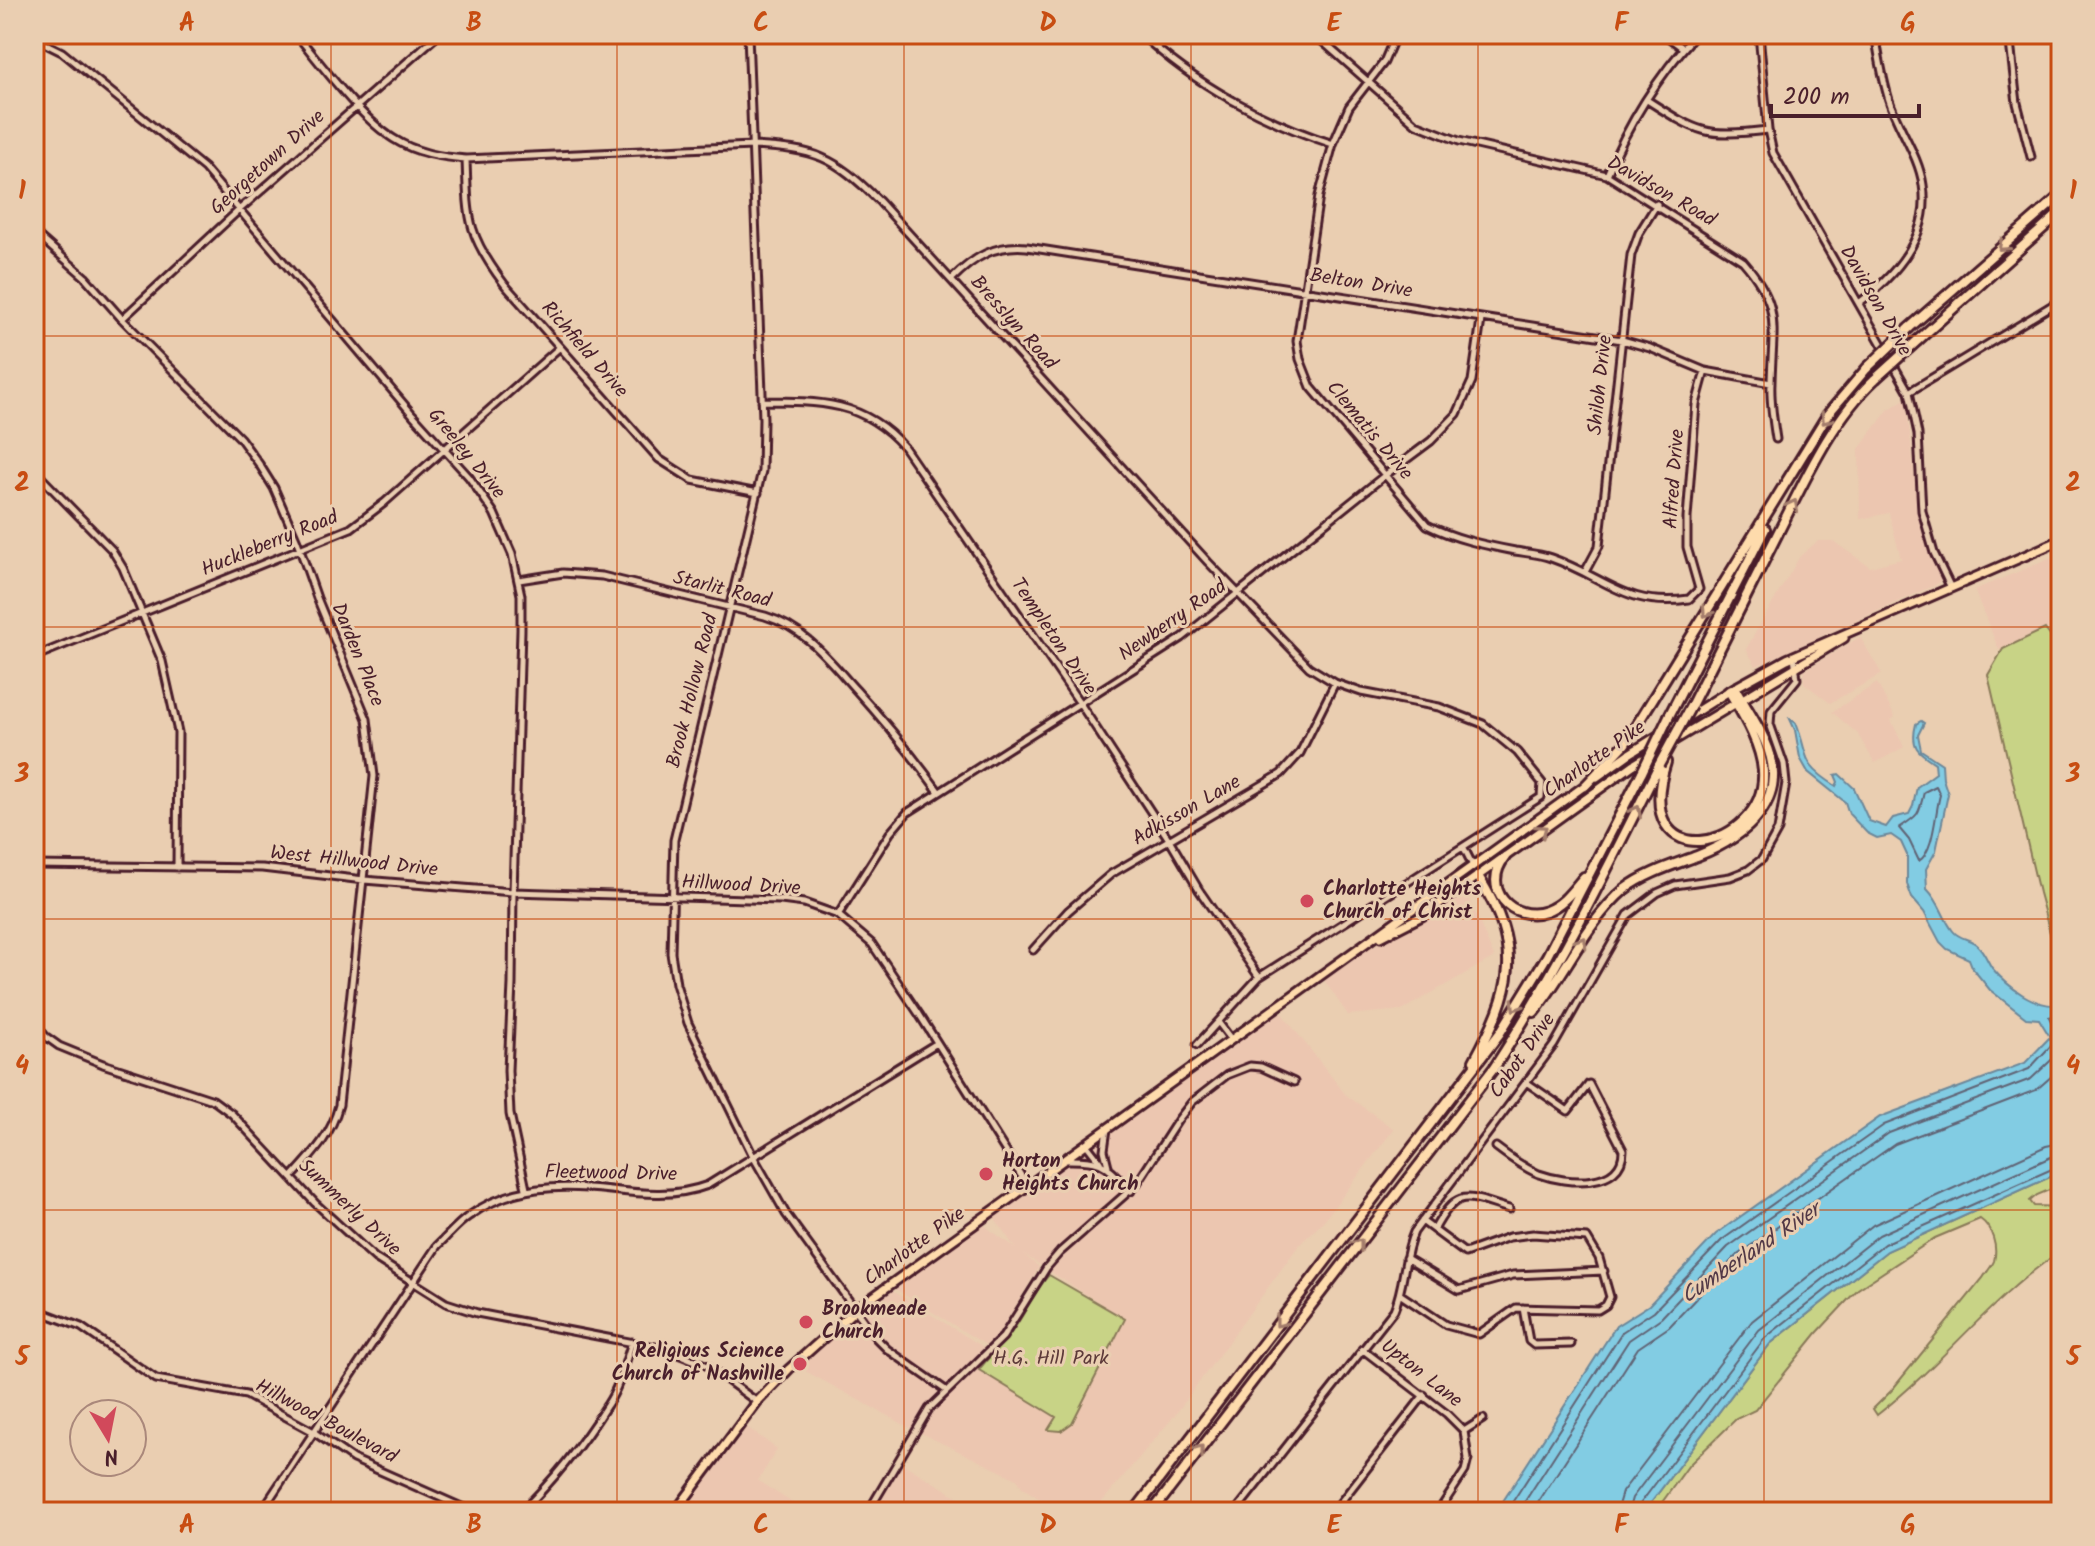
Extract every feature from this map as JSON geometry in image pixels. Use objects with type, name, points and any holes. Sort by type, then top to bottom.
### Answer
[{"type":"highway","points":[[1585,786],[1625,744],[1828,414],[1867,368],[1909,328],[2061,195]]},
{"type":"highway","points":[[1152,1512],[1494,1068],[1520,1028],[1592,899],[1834,430],[1875,379],[2061,212]]},
{"type":"highway","points":[[1134,1512],[1500,1033],[1547,956],[1595,865],[1793,475]]},
{"type":"highway","points":[[1520,1028],[1613,900],[1649,875],[1724,846],[1743,833],[1762,812],[1769,797],[1773,771],[1766,743],[1732,690]]},
{"type":"highway","points":[[1662,763],[1658,796],[1660,815],[1668,830],[1683,840],[1708,840],[1729,833],[1748,817],[1759,798],[1763,773],[1759,751],[1738,700]]},
{"type":"highway","points":[[1505,857],[1496,868],[1495,883],[1506,904],[1524,912],[1541,912],[1559,904],[1595,865]]},
{"type":"highway","points":[[1458,1090],[1498,1014],[1510,969],[1508,946],[1496,904],[1478,876]]},
{"type":"main road","name":"Charlotte Pike","points":[[675,1512],[757,1402],[855,1310],[1629,754],[1732,690],[1794,656],[2061,540]]},
{"type":"main road","name":"Charlotte Pike","points":[[1372,941],[1422,916],[1633,765],[1853,631]]},
{"type":"main road","points":[[1473,866],[1478,876]]},
{"type":"street","name":"Bresslyn Road","points":[[296,34],[380,128],[413,149],[430,155],[466,159],[752,146],[804,151],[825,157],[841,167],[879,201],[1309,667],[1335,683],[1363,693],[1460,713],[1494,731],[1526,762],[1542,783],[1541,797],[1464,848]]},
{"type":"street","name":"Georgetown Drive","points":[[122,319],[239,210],[439,34]]},
{"type":"street","name":"Brook Hollow Road","points":[[748,34],[762,471],[674,840],[671,953],[682,1005],[754,1158],[786,1214],[887,1349],[947,1391]]},
{"type":"street","points":[[1141,34],[1166,58],[1226,95],[1292,131],[1333,144]]},
{"type":"street","name":"Davidson Road","points":[[1314,34],[1416,124],[1481,147],[1607,175],[1743,261],[1759,279],[1770,303],[1775,330],[1771,383],[1776,439]]},
{"type":"street","name":"Clematis Drive","points":[[1396,34],[1384,62],[1349,107],[1333,144],[1319,196],[1297,341],[1311,387],[1427,525],[1449,536],[1549,557],[1585,572],[1604,585],[1649,601],[1689,599],[1699,589]]},
{"type":"street","points":[[1664,34],[1683,48]]},
{"type":"street","points":[[1607,175],[1622,139],[1683,48],[1696,34]]},
{"type":"street","name":"Davidson Drive","points":[[1759,34],[1773,153],[1909,392],[1918,434],[1922,511],[1934,553],[1951,588]]},
{"type":"street","points":[[1859,303],[1882,286],[1901,264],[1917,235],[1922,210],[1923,185],[1889,101],[1875,34]]},
{"type":"street","points":[[2009,34],[2017,103],[2031,157]]},
{"type":"street","name":"Greeley Drive","points":[[34,38],[62,52],[204,168],[469,477],[494,513],[512,554],[519,580],[521,630],[508,1087],[510,1114],[526,1189]]},
{"type":"street","points":[[1647,100],[1698,131],[1714,134],[1768,130]]},
{"type":"street","name":"Richfield Drive","points":[[466,159],[468,212],[478,245],[505,285],[659,459],[692,480],[758,493]]},
{"type":"street","name":"Shiloh Drive","points":[[1585,572],[1599,546],[1631,255],[1639,233],[1657,204]]},
{"type":"street","name":"Darden Place","points":[[34,232],[85,277],[122,319],[240,438],[274,488],[367,719],[374,776],[339,1105],[334,1125],[322,1145],[292,1177]]},
{"type":"street","name":"Belton Drive","points":[[952,279],[977,257],[1001,247],[1016,246],[1622,340],[1705,371],[1771,383]]},
{"type":"street","points":[[1909,392],[2061,300]]},
{"type":"street","name":"Newberry Road","points":[[838,915],[900,820],[1182,638],[1431,441],[1457,414],[1472,381],[1481,320]]},
{"type":"street","name":"Huckleberry Road","points":[[34,657],[301,550],[363,521],[560,347]]},
{"type":"street","name":"Alfred Drive","points":[[1699,589],[1687,547],[1687,518],[1696,404],[1705,371]]},
{"type":"street","name":"Templeton Drive","points":[[762,401],[839,404],[864,414],[892,433],[913,458],[1079,702],[1199,890],[1259,977]]},
{"type":"street","points":[[34,470],[112,550],[123,568],[162,661],[176,723],[179,759],[177,868]]},
{"type":"street","name":"Starlit Road","points":[[519,580],[563,573],[602,576],[778,620],[808,639],[903,742],[939,792]]},
{"type":"street","points":[[1794,656],[1796,668]]},
{"type":"street","name":"Cabot Drive","points":[[1235,1512],[1394,1310],[1401,1295],[1406,1258],[1414,1232],[1554,1045],[1628,915],[1657,893],[1675,885],[1730,877],[1748,870],[1767,852],[1778,830],[1786,783],[1784,764],[1770,724],[1771,711],[1797,679],[1796,668]]},
{"type":"street","name":"Adkisson Lane","points":[[1033,950],[1091,890],[1111,874],[1281,774],[1300,753],[1335,683]]},
{"type":"street","points":[[1197,1045],[1259,977],[1464,848],[1473,866]]},
{"type":"street","name":"West Hillwood Drive","points":[[34,865],[262,868],[513,892],[671,898]]},
{"type":"street","name":"Hillwood Drive","points":[[671,898],[781,900],[804,903],[838,915],[872,944],[937,1043]]},
{"type":"street","name":"Summerly Drive","points":[[34,1022],[45,1036],[59,1046],[103,1064],[213,1100],[232,1114],[315,1203],[375,1258],[446,1303],[477,1313],[665,1349],[708,1366],[757,1402]]},
{"type":"street","points":[[1218,1022],[1232,1040]]},
{"type":"street","points":[[937,1043],[1027,1185]]},
{"type":"street","name":"Fleetwood Drive","points":[[261,1512],[437,1246],[468,1216],[526,1189],[575,1186],[653,1194],[681,1193],[708,1185],[937,1043]]},
{"type":"street","points":[[868,1512],[929,1409],[1003,1337],[1047,1267],[1060,1252],[1131,1191],[1178,1120],[1213,1084],[1250,1066],[1261,1067],[1294,1082]]},
{"type":"street","points":[[1496,1147],[1539,1174],[1563,1180],[1602,1179],[1615,1173],[1623,1160],[1623,1150],[1589,1084],[1568,1111],[1526,1082]]},
{"type":"street","points":[[1107,1128],[1104,1150],[1108,1167]]},
{"type":"street","points":[[1085,1144],[1101,1163]]},
{"type":"street","points":[[1061,1160],[1101,1163],[1131,1191]]},
{"type":"street","points":[[1434,1230],[1449,1208],[1465,1196],[1509,1209]]},
{"type":"street","points":[[1401,1295],[1446,1325],[1479,1334],[1516,1308],[1598,1310],[1606,1305],[1610,1297],[1599,1258],[1587,1238],[1533,1234],[1509,1237],[1465,1253],[1422,1221]]},
{"type":"street","points":[[1406,1258],[1459,1290],[1513,1275],[1604,1271]]},
{"type":"street","points":[[1523,1308],[1529,1341],[1534,1345],[1571,1344]]},
{"type":"street","name":"Hillwood Boulevard","points":[[34,1309],[81,1327],[156,1379],[246,1395],[312,1431],[353,1459],[473,1512]]},
{"type":"street","points":[[521,1512],[542,1492],[608,1404],[632,1342]]},
{"type":"street","name":"Upton Lane","points":[[1362,1349],[1424,1395],[1464,1431],[1468,1459],[1465,1471],[1438,1512]]},
{"type":"street","points":[[1333,1512],[1424,1395]]},
{"type":"street","points":[[1464,1431],[1483,1419]]},
{"type":"shaded area","points":[[1906,398],[1918,506],[1941,579],[1939,583],[1756,666],[1746,649],[1800,556],[1818,541],[1833,541],[1870,567],[1901,559],[1889,513],[1860,519],[1859,449],[1888,410]]},
{"type":"shaded area","points":[[2061,554],[2061,626],[2050,627],[1999,650],[1974,590]]},
{"type":"shaded area","points":[[1860,637],[1882,674],[1830,703],[1804,683],[1804,671]]},
{"type":"shaded area","points":[[1877,683],[1895,717],[1891,720],[1904,747],[1875,763],[1857,733],[1832,712]]},
{"type":"shaded area","points":[[1467,893],[1494,957],[1402,1010],[1348,1015],[1324,980],[1368,949]]},
{"type":"shaded area","points":[[1279,1010],[1346,1095],[1394,1129],[1321,1224],[1299,1245],[1175,1415],[1095,1510],[1059,1512],[1022,1487],[1017,1479],[908,1427],[798,1367],[890,1289],[980,1345],[1058,1415],[1123,1318],[1023,1254],[1039,1267],[996,1338],[986,1345],[892,1287],[981,1223],[1015,1248],[992,1214]]},
{"type":"shaded area","points":[[747,1427],[777,1449],[758,1481],[807,1512],[681,1512],[715,1463]]},
{"type":"shaded area","points":[[900,1462],[963,1500],[964,1512],[871,1512]]},
{"type":"green space","points":[[2045,629],[2051,637],[2061,640],[2061,973],[1988,675],[2003,649]]},
{"type":"green space","points":[[2061,1172],[2061,1185],[2030,1201],[2034,1206],[2061,1207],[2061,1251],[2012,1289],[1877,1415],[1873,1409],[1891,1391],[1993,1263],[1993,1238],[1980,1219],[1935,1238],[1858,1289],[1817,1333],[1755,1410],[1736,1419],[1689,1465],[1655,1512],[1644,1512],[1770,1344],[1887,1251]]},
{"type":"green space","name":"H.G. Hill Park","points":[[1049,1275],[1125,1319],[1072,1423],[1061,1431],[1048,1430],[1056,1417],[979,1370],[1011,1333]]},
{"type":"water","name":"Cumberland River","points":[[1790,719],[1796,723],[1807,759],[1816,771],[1836,786],[1835,775],[1839,774],[1854,788],[1869,821],[1886,827],[1893,818],[1909,814],[1917,787],[1936,773],[1935,763],[1920,752],[1915,744],[1916,724],[1924,723],[1918,735],[1921,750],[1942,764],[1948,794],[1936,851],[1926,869],[1927,889],[1953,931],[1976,944],[2006,982],[2032,1000],[2061,1005],[2061,1172],[1887,1251],[1770,1344],[1644,1512],[1496,1512],[1616,1326],[1649,1305],[1716,1234],[1880,1117],[2025,1063],[2050,1037],[2039,1019],[2026,1018],[1990,990],[1969,959],[1947,949],[1940,942],[1924,912],[1912,898],[1907,884],[1907,855],[1901,842],[1891,835],[1877,838],[1867,833],[1849,814],[1845,802],[1808,772],[1800,758]]},
{"type":"place","name":"Charlotte Heights Church of Christ","points":[[1307,901]]},
{"type":"place","name":"Horton Heights Church","points":[[986,1174]]},
{"type":"place","name":"Brookmeade Church","points":[[806,1322]]},
{"type":"place","name":"Religious Science Church of Nashville","points":[[800,1364]]}]
